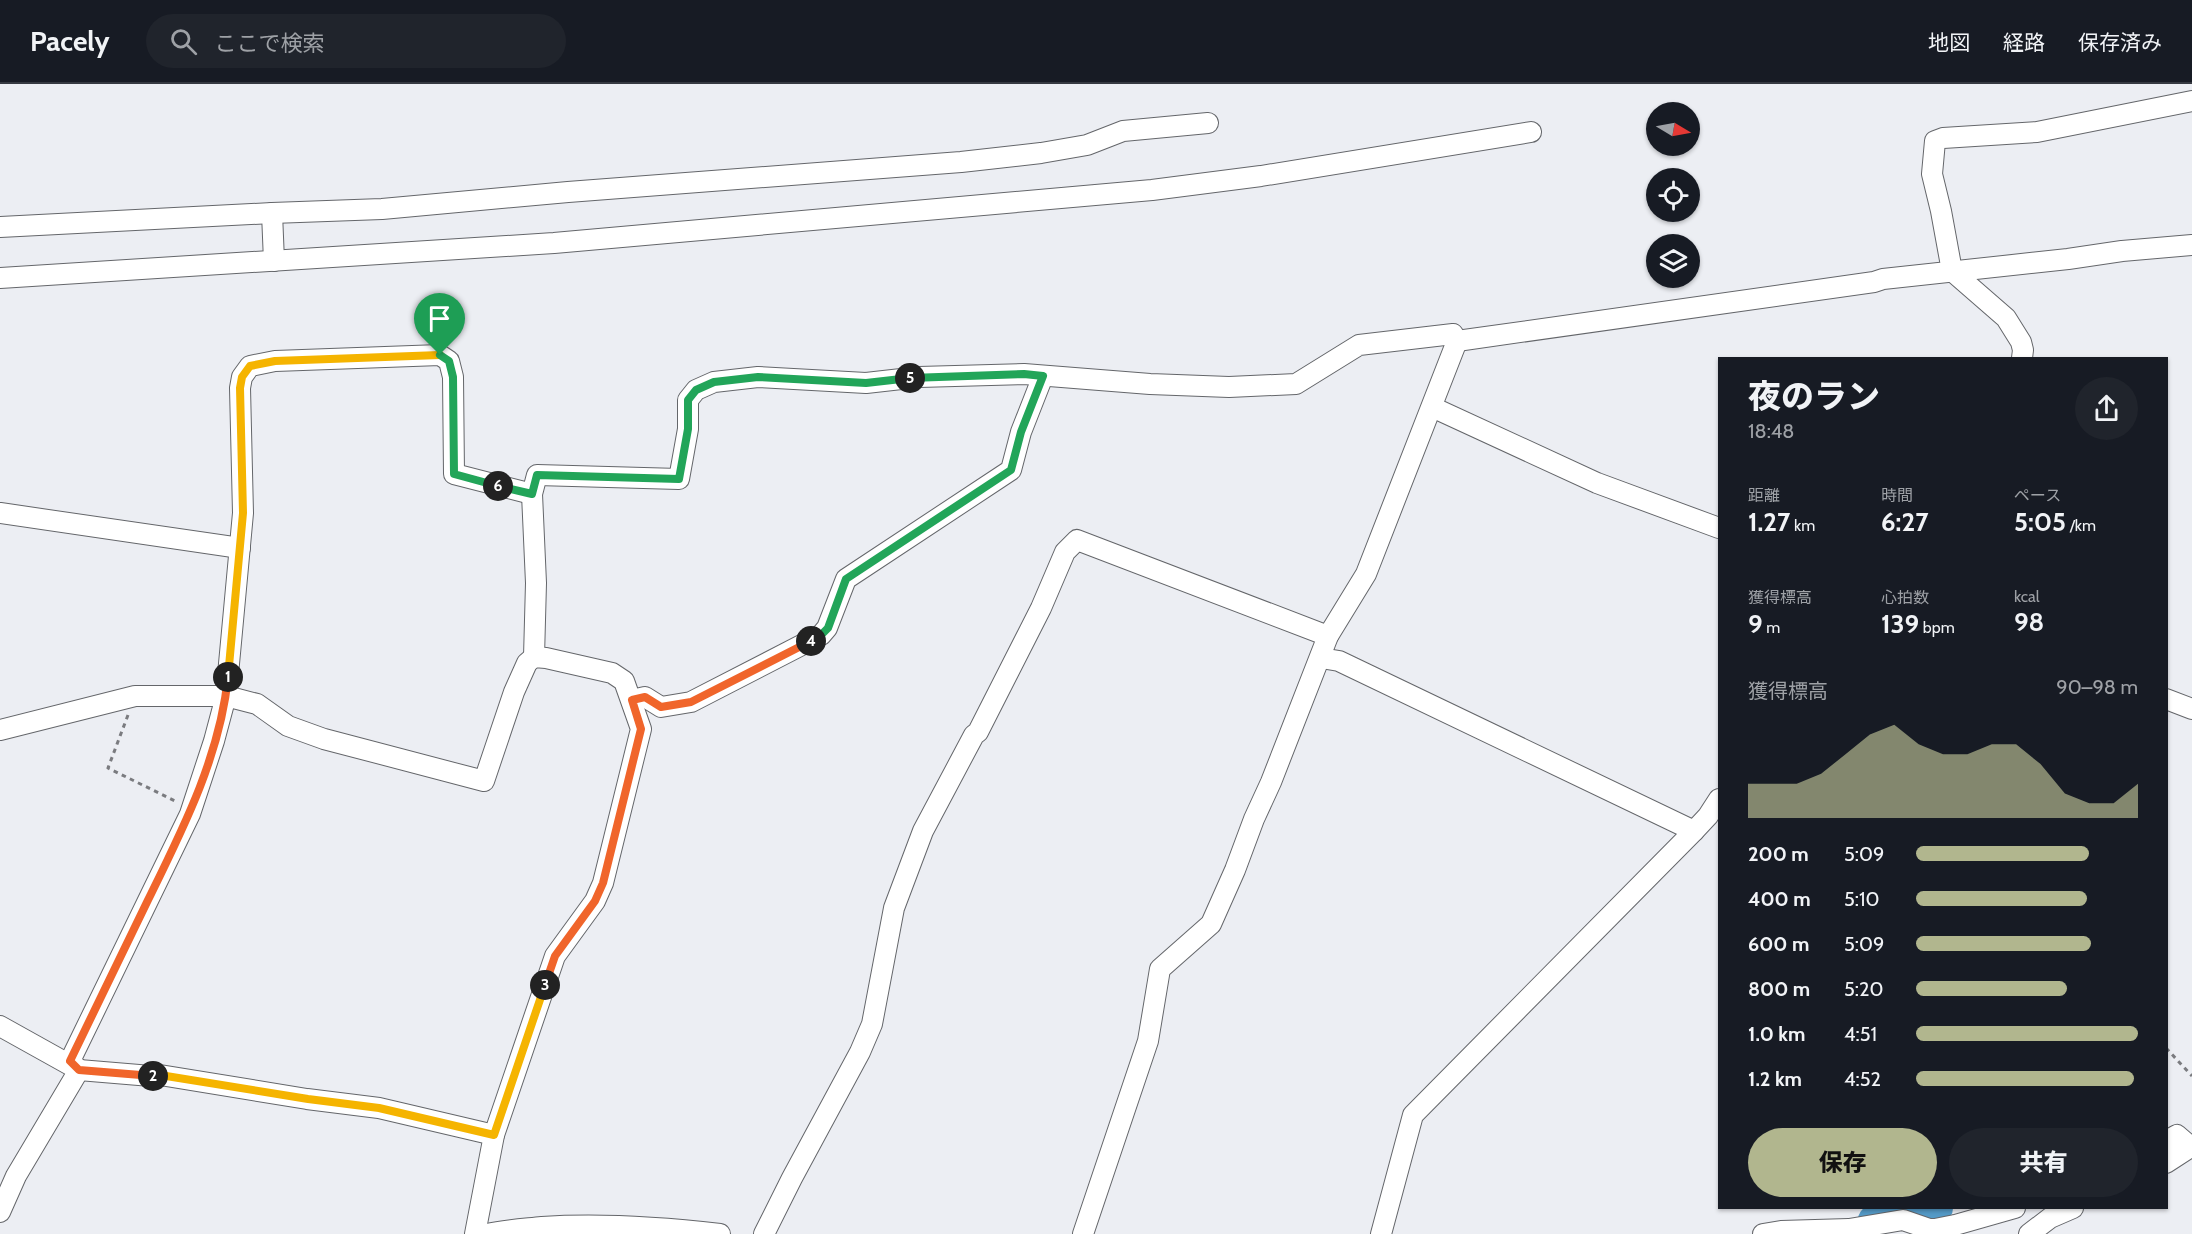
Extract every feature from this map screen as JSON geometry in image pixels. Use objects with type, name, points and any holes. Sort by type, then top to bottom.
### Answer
[{"type":"street","points":[[2022,357],[2021,342],[2006,318],[1952,270],[1932,174],[1935,141],[1943,138],[2037,132],[2192,102]]},
{"type":"street","points":[[0,227],[382,209],[568,192],[962,162],[1076,147],[1123,131],[1208,123]]},
{"type":"street","points":[[0,278],[554,243],[1152,189],[1261,176],[1531,132]]},
{"type":"street","points":[[272,213],[274,261]]},
{"type":"street","points":[[1457,341],[1667,313],[1952,270],[2068,259],[2122,251],[2192,246]]},
{"type":"street","points":[[534,657],[536,583],[532,494],[537,475],[679,479],[688,429],[688,400],[696,390],[714,382],[758,377],[866,383],[918,377],[1024,374],[1229,387],[1296,384],[1359,345],[1453,334],[1457,341]]},
{"type":"street","points":[[1083,1234],[1148,1041],[1160,969],[1211,924],[1271,782],[1328,636],[1366,574],[1457,341]]},
{"type":"street","points":[[79,1070],[70,1061],[192,809],[226,696],[243,513],[240,388],[242,377],[250,366],[275,361],[440,355],[449,361],[453,377],[454,474],[532,494]]},
{"type":"street","points":[[632,700],[645,697],[661,707],[691,702],[821,635],[828,628],[846,579],[1011,470],[1021,432],[1043,376]]},
{"type":"street","points":[[1432,407],[1597,483],[1718,528]]},
{"type":"street","points":[[0,513],[240,548]]},
{"type":"street","points":[[764,1234],[860,1053],[872,1024],[894,908],[923,831],[974,735],[978,732],[1036,619],[1065,552],[1077,540],[1328,636]]},
{"type":"street","points":[[0,730],[135,696],[226,696],[257,704],[288,726],[324,739],[484,781],[514,692],[527,663],[534,657],[612,673],[624,681],[641,729],[603,883],[595,901],[555,956],[494,1135],[475,1234]]},
{"type":"street","points":[[1321,658],[1339,661],[1694,831]]},
{"type":"street","points":[[2168,700],[2192,708]]},
{"type":"street","points":[[1381,1234],[1413,1115],[1694,831],[1718,801]]},
{"type":"street","points":[[0,1026],[79,1070],[160,1075],[379,1108],[494,1135]]},
{"type":"street","points":[[0,1212],[16,1176],[79,1070]]},
{"type":"street","points":[[2168,1141],[2176,1135],[2192,1147],[2168,1161]]},
{"type":"street","points":[[1763,1234],[1781,1231],[1849,1229],[1903,1220],[1935,1229],[1954,1226],[2012,1209]]},
{"type":"street","points":[[2029,1234],[2050,1218],[2071,1209]]},
{"type":"street","points":[[487,1234],[506,1230],[581,1224],[720,1234]]},
{"type":"path","points":[[135,696],[108,768],[192,809]]},
{"type":"path","points":[[2168,1050],[2192,1076]]},
{"type":"waterway","points":[[1873,1220],[1933,1209]]},
{"type":"route","points":[[440,355],[449,361],[453,377],[454,474],[532,494],[537,475],[679,479],[688,429],[688,400],[696,390],[714,382],[758,377],[866,383],[918,377],[1024,374],[1043,376],[1021,432],[1011,470],[846,579],[828,628],[821,635],[691,702],[661,707],[645,697],[632,700],[641,729],[603,883],[595,901],[555,956],[494,1135],[438,1120],[379,1108],[160,1075],[79,1070],[70,1061],[190,814],[226,696],[243,513],[240,388],[242,377],[250,366],[275,361],[440,355]]}]
